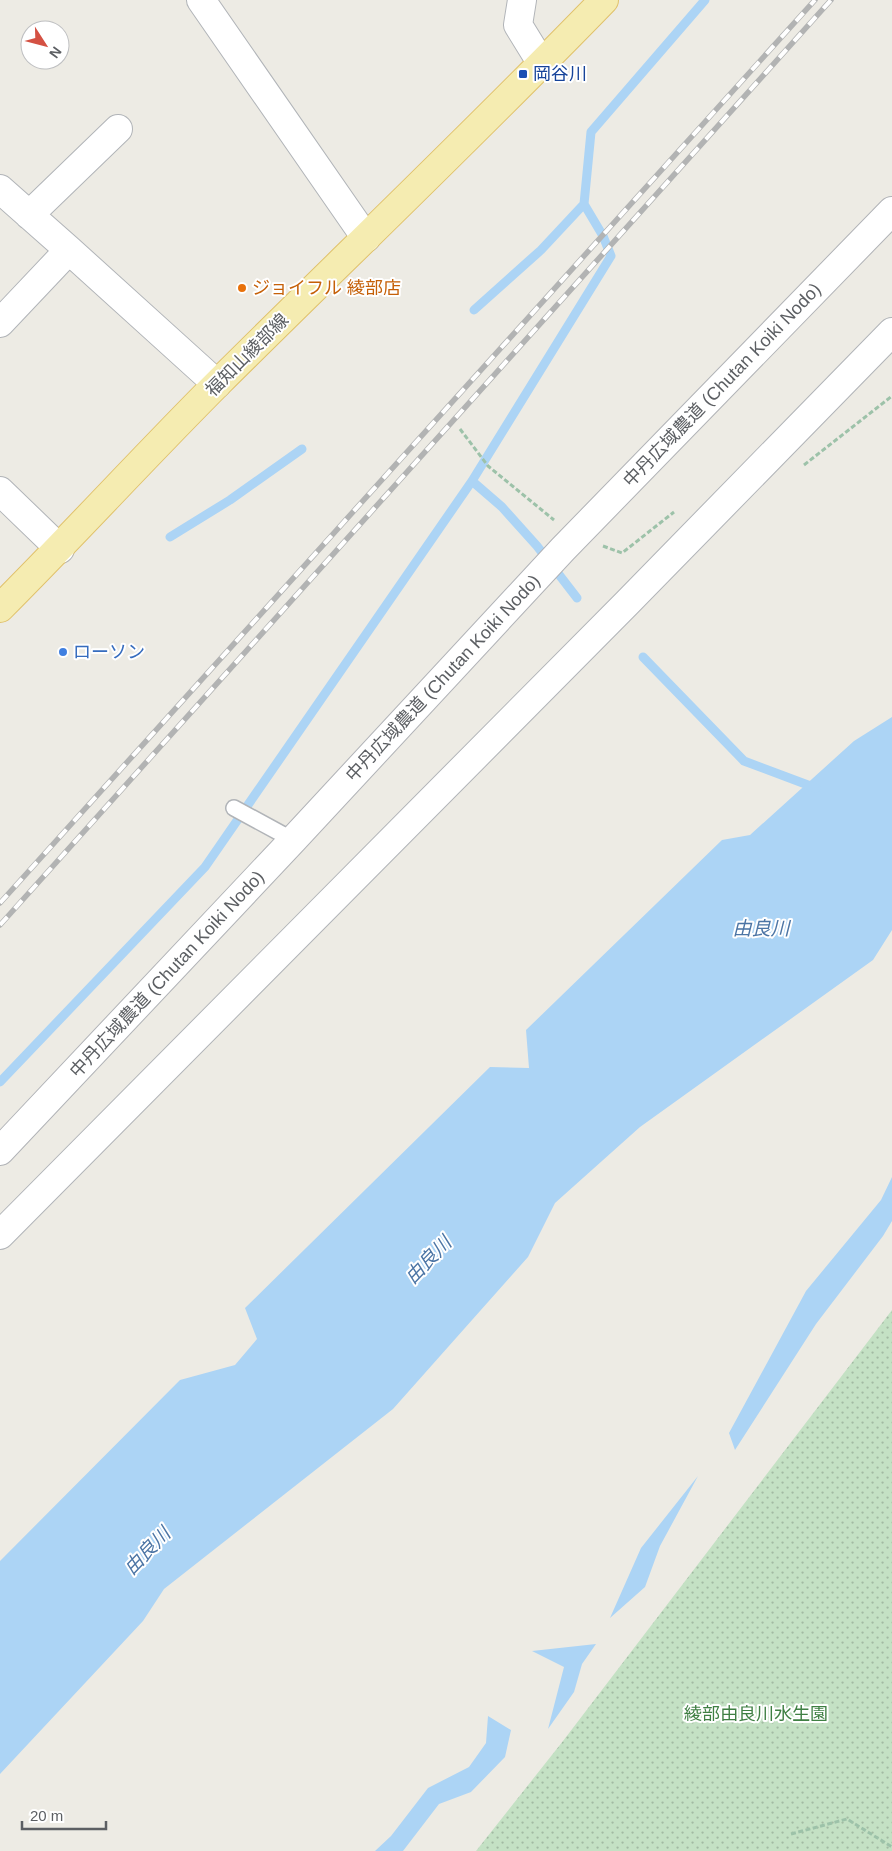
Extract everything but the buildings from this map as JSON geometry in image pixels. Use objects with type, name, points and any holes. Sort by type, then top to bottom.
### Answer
[{"type":"main road","name":"福知山綾部線","points":[[0,608],[60,549],[217,384],[542,64],[604,0]]},
{"type":"street","points":[[201,0],[366,238]]},
{"type":"street","points":[[522,0],[518,25],[542,64]]},
{"type":"street","points":[[29,215],[118,128]]},
{"type":"street","points":[[0,189],[217,384]]},
{"type":"street","name":"中丹広域農道 (Chutan Koiki Nodo)","points":[[0,1151],[293,840],[569,542],[892,211]]},
{"type":"street","points":[[0,323],[69,250]]},
{"type":"street","points":[[0,1236],[620,610],[892,332]]},
{"type":"street","points":[[0,491],[60,549]]},
{"type":"lane","points":[[234,808],[293,840]]},
{"type":"path","points":[[460,429],[488,466],[569,542]]},
{"type":"path","points":[[791,1834],[847,1819],[892,1847]]},
{"type":"green space","name":"綾部由良川水生園","points":[[892,1310],[892,1851],[476,1851],[563,1741]]},
{"type":"water","name":"由良川","points":[[892,717],[892,930],[873,960],[640,1127],[555,1203],[528,1257],[393,1409],[164,1589],[143,1621],[0,1774],[0,1561],[180,1380],[235,1365],[257,1339],[245,1308],[490,1067],[529,1068],[526,1030],[722,840],[750,835],[854,741]]},
{"type":"water","points":[[892,1177],[892,1221],[883,1236],[816,1324],[735,1450],[729,1433],[806,1291],[881,1200]]},
{"type":"water","points":[[698,1476],[660,1546],[645,1587],[610,1618],[641,1548]]},
{"type":"water","points":[[596,1644],[582,1664],[574,1692],[548,1729],[564,1667],[532,1651]]},
{"type":"water","points":[[488,1716],[511,1730],[505,1757],[471,1792],[439,1804],[403,1851],[375,1851],[391,1836],[428,1788],[469,1767],[486,1743]]},
{"type":"waterway","points":[[0,1082],[205,867],[472,481],[611,256],[603,236],[584,204],[591,132],[705,0]]},
{"type":"waterway","points":[[474,310],[541,250],[584,204]]},
{"type":"waterway","points":[[170,537],[230,500],[302,449]]},
{"type":"waterway","points":[[472,481],[502,507],[537,546],[577,598]]},
{"type":"waterway","points":[[643,657],[744,761],[816,788]]},
{"type":"railway","points":[[0,903],[815,0]]},
{"type":"railway","points":[[0,925],[831,0]]},
{"type":"place","name":"岡谷川","points":[[523,74]]},
{"type":"place","name":"ジョイフル 綾部店","points":[[242,288]]},
{"type":"place","name":"ローソン","points":[[63,652]]}]
